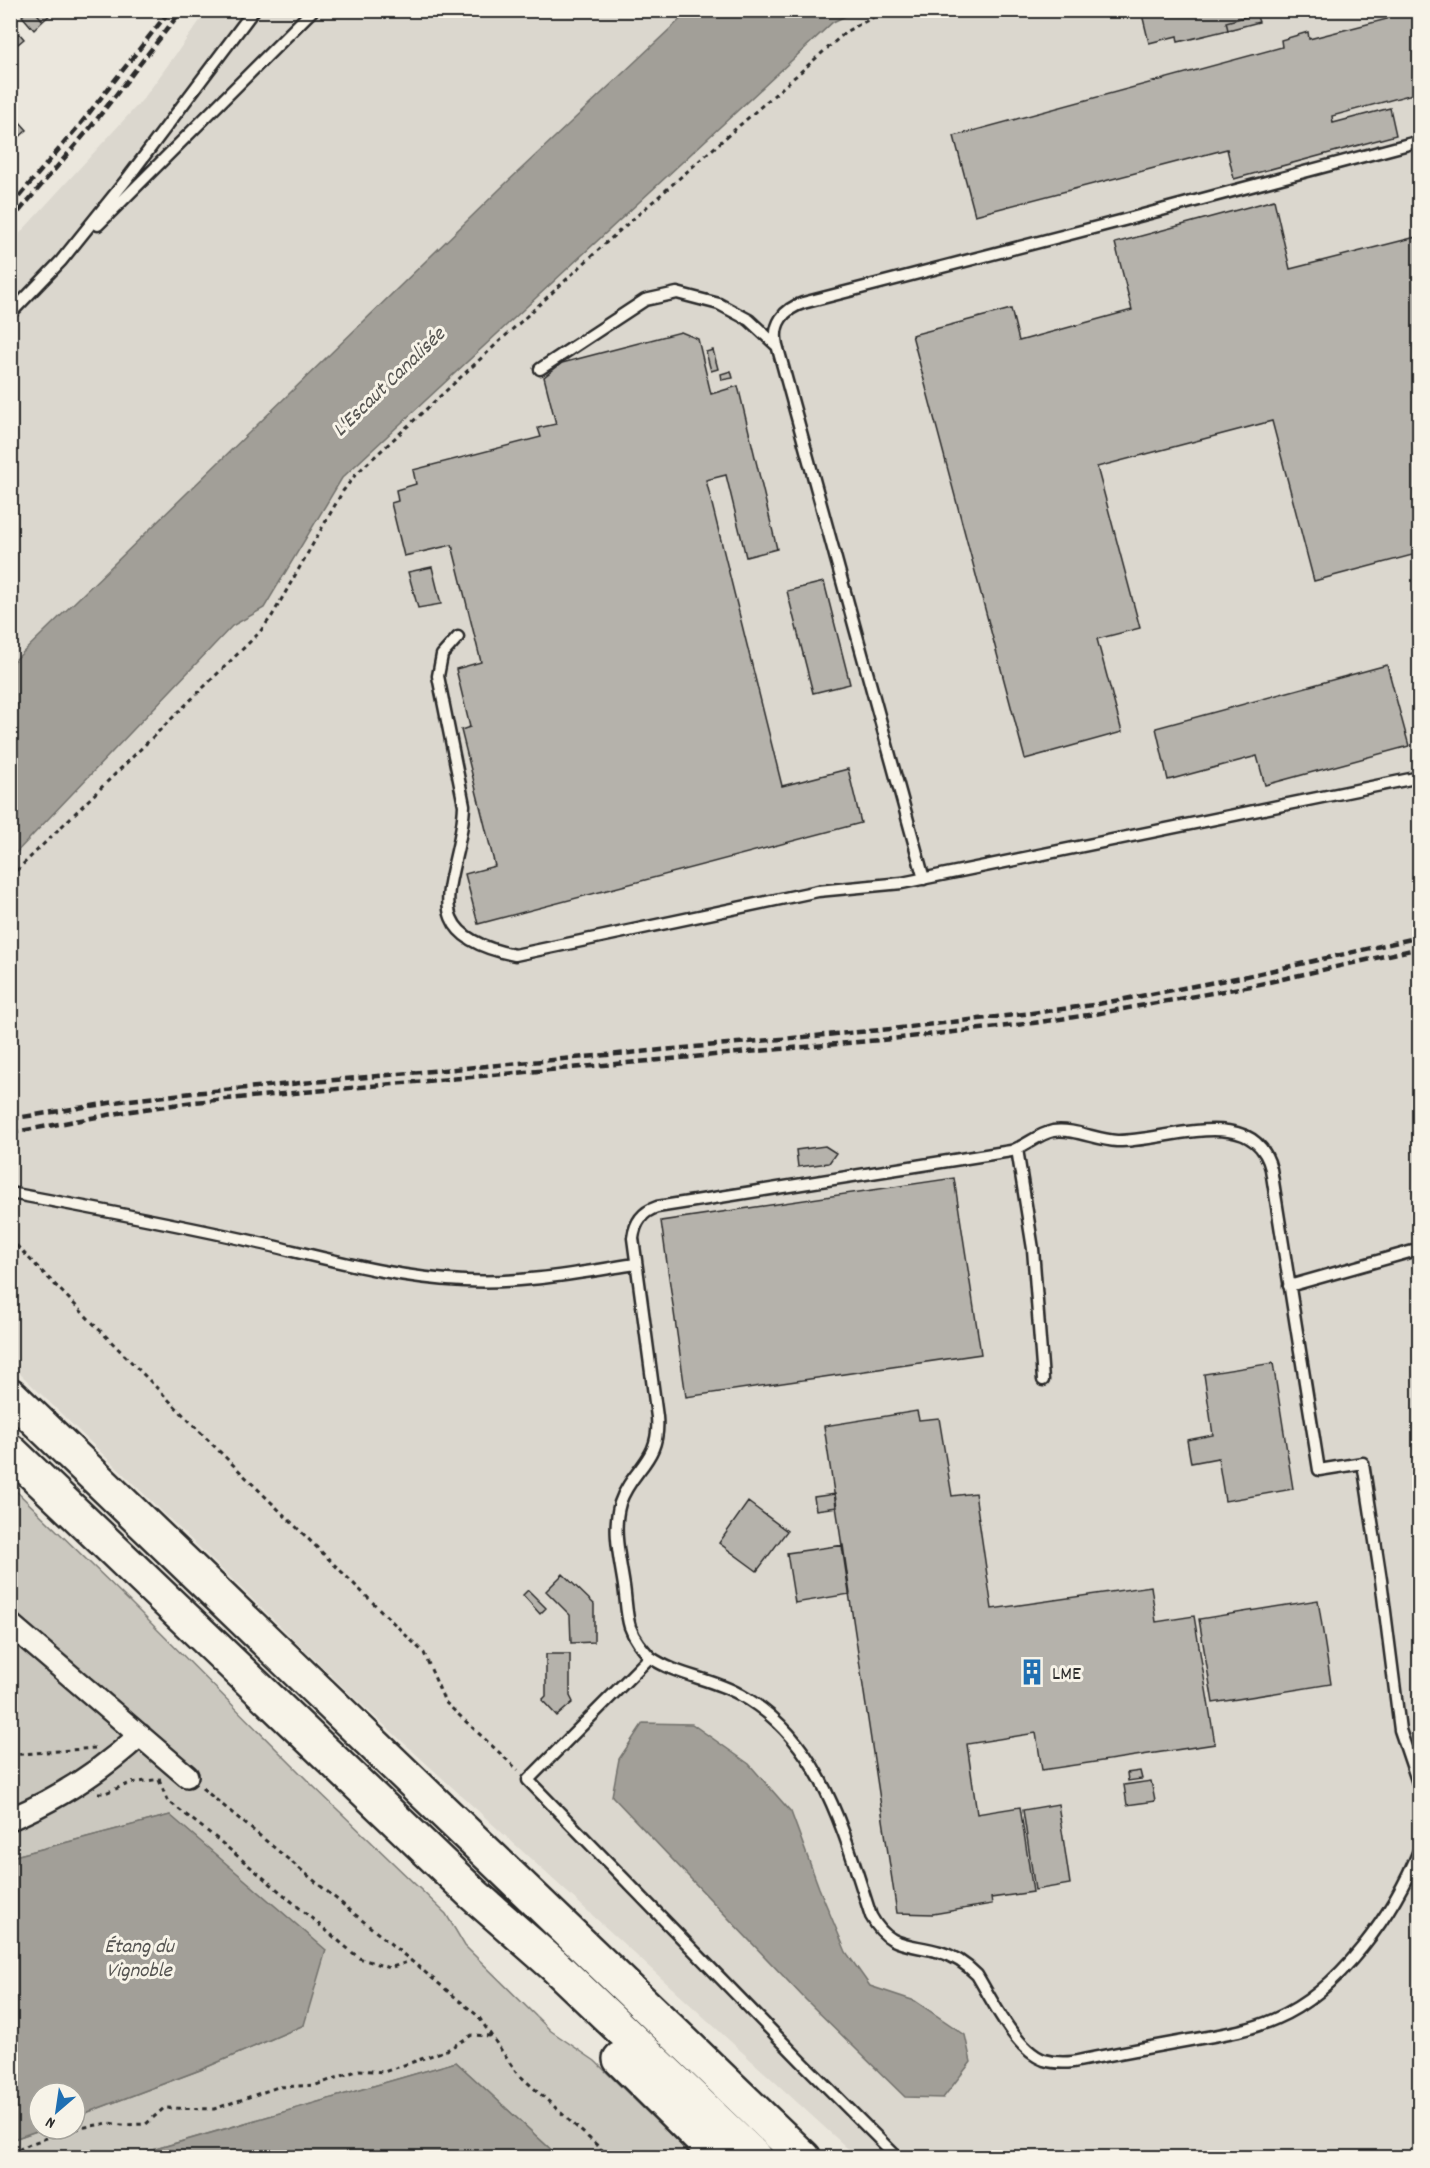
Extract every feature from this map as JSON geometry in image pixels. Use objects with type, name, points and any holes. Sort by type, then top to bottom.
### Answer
[{"type":"highway","points":[[10,1395],[804,2157]]},
{"type":"highway","points":[[10,1451],[473,1894],[554,1965],[756,2157]]},
{"type":"highway","points":[[473,1894],[564,2003],[720,2157]]},
{"type":"street","points":[[10,1624],[188,1776]]},
{"type":"street","points":[[10,1819],[55,1798],[122,1752],[140,1735]]},
{"type":"lane","points":[[61,261],[127,179],[254,10]]},
{"type":"lane","points":[[10,314],[313,10]]},
{"type":"lane","points":[[924,879],[777,345],[775,329],[783,315],[803,303],[1419,141]]},
{"type":"lane","points":[[540,369],[645,300],[677,293],[719,304],[729,309],[749,320],[777,345]]},
{"type":"lane","points":[[458,637],[441,655],[438,676],[464,806],[464,825],[448,886],[450,918],[464,935],[491,950],[515,955],[818,891],[884,886],[924,879],[1419,777]]},
{"type":"lane","points":[[1419,1789],[1400,1730],[1363,1463],[1319,1470],[1269,1160],[1261,1145],[1246,1135],[1219,1130],[1114,1141],[1060,1131],[1039,1136],[1017,1149],[657,1207],[646,1212],[637,1222],[633,1238],[635,1264],[657,1417],[657,1436],[652,1453],[620,1503],[616,1535],[630,1626],[638,1643],[650,1657],[665,1667],[731,1689],[758,1705],[783,1727],[808,1757],[825,1786],[836,1811],[872,1916],[882,1932],[896,1942],[947,1954],[970,1969],[977,1975],[1017,2038],[1030,2052],[1054,2063],[1073,2062],[1228,2033],[1259,2025],[1287,2013],[1323,1989],[1355,1956],[1415,1866],[1419,1848]]},
{"type":"lane","points":[[1017,1149],[1033,1249],[1043,1380]]},
{"type":"lane","points":[[10,1193],[181,1225],[380,1271],[416,1277],[463,1281],[519,1281],[635,1264]]},
{"type":"lane","points":[[1289,1286],[1419,1249]]},
{"type":"lane","points":[[650,1657],[528,1780],[794,2054],[898,2157]]},
{"type":"path","points":[[10,877],[259,633],[272,616],[343,491],[356,474],[608,241],[847,31],[887,10]]},
{"type":"path","points":[[10,1239],[216,1448],[424,1653],[446,1702],[528,1780]]},
{"type":"path","points":[[10,1755],[107,1747],[122,1752]]},
{"type":"path","points":[[95,1794],[105,1793],[131,1783],[188,1776],[478,2016],[516,2072],[611,2157]]},
{"type":"path","points":[[159,1780],[167,1800],[359,1958],[389,1968],[411,1961]]},
{"type":"path","points":[[87,2127],[108,2123],[146,2124],[164,2108],[214,2109],[278,2087],[316,2085],[359,2070],[384,2072],[447,2050],[472,2035],[491,2036]]},
{"type":"path","points":[[10,2154],[39,2141]]},
{"type":"shaded area","points":[[207,11],[1419,11],[1419,2157],[857,2157],[348,1692],[11,1365],[10,244],[144,98]]},
{"type":"shaded area","points":[[11,1486],[311,1784],[446,1914],[465,1946],[551,2031],[595,2061],[693,2157],[559,2157],[456,2062],[128,2157],[11,2157],[11,2140],[27,2134],[27,2141],[87,2141],[87,2112],[200,2070],[304,2025],[170,1815],[11,1857]]},
{"type":"water","name":"L'Escaut Canalisée","points":[[689,11],[856,11],[833,22],[342,478],[264,608],[232,626],[11,858],[11,664],[503,186]]},
{"type":"water","points":[[643,1723],[692,1724],[749,1764],[791,1812],[846,1952],[870,1986],[915,2001],[965,2035],[971,2062],[943,2098],[905,2097],[806,2000],[612,1796],[619,1759]]},
{"type":"water","name":"Étang du Vignoble","points":[[170,1815],[326,1950],[304,2025],[200,2070],[87,2112],[87,2081],[27,2081],[27,2134],[11,2140],[11,1857]]},
{"type":"water","points":[[456,2062],[559,2157],[128,2157]]},
{"type":"building","points":[[28,10],[34,10],[43,21],[34,30],[22,16]]},
{"type":"building","points":[[34,10],[50,10],[52,13],[43,21]]},
{"type":"building","points":[[1141,10],[1270,10],[1226,22],[1228,30],[1178,42],[1177,36],[1149,43]]},
{"type":"building","points":[[1390,10],[1420,10],[1420,92],[1332,116],[1333,123],[1390,108],[1396,135],[1234,179],[1227,149],[975,215],[954,136],[1282,47],[1281,40],[1308,32],[1309,39],[1387,19],[1385,12]]},
{"type":"building","points":[[1256,14],[1259,22],[1228,30],[1226,22]]},
{"type":"building","points":[[19,33],[24,39],[18,44],[13,38]]},
{"type":"building","points":[[10,111],[27,130],[15,141],[10,136]]},
{"type":"building","points":[[1274,200],[1290,269],[1420,236],[1420,553],[1314,581],[1272,421],[1097,467],[1140,628],[1097,639],[1122,732],[1025,759],[912,335],[1011,309],[1019,341],[1132,310],[1115,243]]},
{"type":"building","points":[[681,332],[698,339],[711,394],[738,386],[777,549],[746,557],[726,475],[706,480],[782,786],[848,769],[861,823],[478,924],[465,874],[495,866],[461,730],[470,727],[456,669],[481,662],[452,545],[404,556],[391,503],[398,501],[396,490],[416,484],[413,470],[541,437],[538,428],[556,424],[544,377],[562,363]]},
{"type":"building","points":[[713,350],[718,369],[711,371],[706,352]]},
{"type":"building","points":[[731,371],[733,378],[722,380],[721,374]]},
{"type":"building","points":[[432,567],[441,604],[418,608],[408,572]]},
{"type":"building","points":[[824,582],[850,684],[813,693],[787,591]]},
{"type":"building","points":[[1387,665],[1409,746],[1265,785],[1257,756],[1168,780],[1156,728]]},
{"type":"building","points":[[825,1146],[836,1153],[829,1163],[798,1167],[796,1150]]},
{"type":"building","points":[[954,1178],[981,1354],[686,1397],[661,1221]]},
{"type":"building","points":[[1273,1363],[1293,1489],[1225,1501],[1218,1458],[1191,1463],[1187,1440],[1213,1435],[1204,1374]]},
{"type":"building","name":"LME","points":[[917,1411],[919,1420],[939,1418],[952,1496],[975,1493],[992,1609],[1151,1586],[1156,1622],[1194,1616],[1215,1744],[1042,1770],[1036,1733],[967,1744],[977,1814],[1020,1807],[1033,1892],[991,1898],[992,1904],[933,1914],[897,1913],[824,1426]]},
{"type":"building","points":[[835,1494],[837,1507],[816,1510],[814,1497]]},
{"type":"building","points":[[748,1502],[787,1531],[757,1571],[719,1543]]},
{"type":"building","points":[[843,1545],[850,1594],[795,1603],[787,1553]]},
{"type":"building","points":[[563,1574],[594,1604],[594,1642],[571,1643],[570,1615],[546,1591]]},
{"type":"building","points":[[528,1590],[546,1608],[540,1614],[523,1595]]},
{"type":"building","points":[[1318,1600],[1331,1684],[1213,1703],[1199,1619]]},
{"type":"building","points":[[546,1654],[570,1654],[570,1696],[573,1702],[557,1716],[542,1700],[546,1696]]},
{"type":"building","points":[[1140,1771],[1142,1779],[1128,1781],[1127,1773]]},
{"type":"building","points":[[1151,1781],[1155,1801],[1127,1805],[1124,1785]]},
{"type":"building","points":[[1058,1804],[1070,1884],[1035,1890],[1023,1810]]},
{"type":"railway","points":[[10,207],[82,122],[170,10]]},
{"type":"railway","points":[[10,222],[90,128],[182,10]]},
{"type":"railway","points":[[10,1119],[122,1101],[192,1093],[891,1029],[1032,1013],[1093,1005],[1247,976],[1420,937]]},
{"type":"railway","points":[[10,1133],[194,1102],[892,1039],[1033,1023],[1251,986],[1420,948]]},
{"type":"place","name":"LME","points":[[1032,1672]]}]
